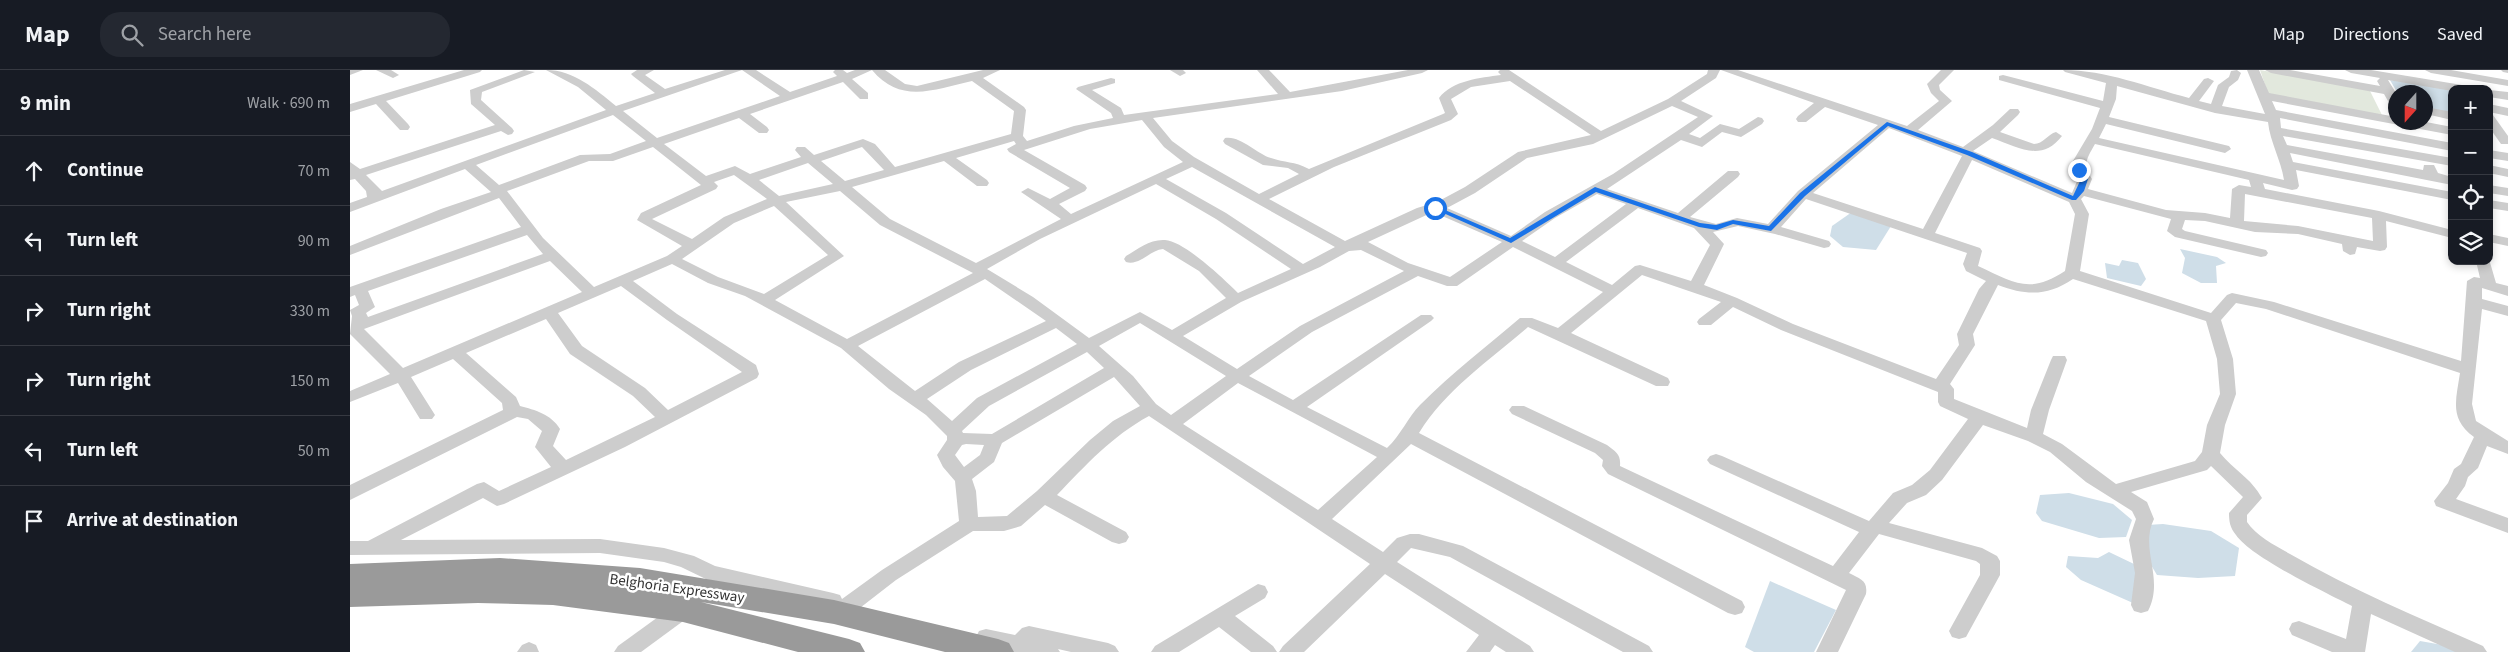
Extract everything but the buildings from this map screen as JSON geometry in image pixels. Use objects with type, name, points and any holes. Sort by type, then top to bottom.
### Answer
[{"type":"highway","name":"Belghoria Expressway","points":[[350,576],[500,570],[640,580],[842,608],[1009,648]]},
{"type":"highway","name":"Belghoria Expressway","points":[[350,595],[478,591],[553,593],[683,610],[849,652]]},
{"type":"street","points":[[350,72],[357,70]]},
{"type":"street","points":[[350,108],[476,70]]},
{"type":"street","points":[[552,70],[582,85],[711,186],[646,216],[644,220],[692,245]]},
{"type":"street","points":[[648,70],[636,74],[664,94]]},
{"type":"street","points":[[350,198],[378,193],[467,164],[664,94],[720,72],[736,70]]},
{"type":"street","points":[[748,70],[788,96]]},
{"type":"street","points":[[350,251],[590,156],[603,160],[788,96],[840,74],[866,70]]},
{"type":"street","points":[[878,70],[901,87],[917,90],[974,77],[994,70]]},
{"type":"street","points":[[937,70],[948,83]]},
{"type":"street","points":[[1263,70],[1287,96]]},
{"type":"street","points":[[350,398],[454,351],[624,281],[672,259],[730,220],[774,201],[843,186],[945,156],[1095,124],[1287,96],[1393,78],[1422,70]]},
{"type":"street","points":[[1500,70],[1601,136]]},
{"type":"street","points":[[1172,336],[1236,299],[1302,270],[1345,247],[1422,211],[1435,208],[1470,190],[1523,155],[1570,146],[1601,136],[1672,102],[1706,81],[1712,76],[1714,70]]},
{"type":"street","points":[[1726,70],[1749,73],[1822,103],[1909,131],[2077,195],[2166,214],[2205,217],[2237,224],[2298,230],[2350,246],[2380,247],[2378,215]]},
{"type":"street","points":[[1909,131],[1946,101],[1935,91],[1933,84],[1948,70]]},
{"type":"street","points":[[2070,70],[2216,108],[2425,158],[2448,161]]},
{"type":"street","points":[[2237,224],[2239,189],[2257,185],[2292,186],[2288,165],[2253,70]]},
{"type":"street","points":[[2271,70],[2388,91]]},
{"type":"street","points":[[2350,70],[2379,72],[2448,86]]},
{"type":"street","points":[[2431,70],[2459,72],[2508,83]]},
{"type":"street","points":[[511,149],[502,140],[511,133],[475,102],[476,90],[531,71]]},
{"type":"street","points":[[1098,72],[1110,81],[1082,89],[1117,110],[1120,121]]},
{"type":"street","points":[[2379,72],[2388,91]]},
{"type":"street","points":[[2459,72],[2466,85]]},
{"type":"street","points":[[840,74],[864,96]]},
{"type":"street","points":[[2216,108],[2224,85],[2234,78],[2235,74]]},
{"type":"street","points":[[974,77],[1020,110],[1020,141],[1012,149],[1080,188],[1050,204]]},
{"type":"street","points":[[1258,199],[1393,137],[1448,117],[1452,114],[1445,98],[1450,92],[1469,85],[1512,77]]},
{"type":"street","points":[[2004,78],[2107,106]]},
{"type":"street","points":[[2072,273],[2082,214],[2077,195],[2085,179],[2079,170],[2079,162],[2102,119],[2113,80]]},
{"type":"street","points":[[2192,102],[2208,81]]},
{"type":"street","points":[[2493,94],[2508,96]]},
{"type":"street","points":[[2264,96],[2388,119]]},
{"type":"street","points":[[378,99],[404,127]]},
{"type":"street","points":[[1146,117],[1168,144],[1193,162],[1345,247],[1363,244],[1372,251],[1416,271],[1452,283],[1511,241],[1595,189],[1618,177],[1707,116],[1672,102]]},
{"type":"street","points":[[1802,119],[1822,103]]},
{"type":"street","points":[[2493,109],[2508,112]]},
{"type":"street","points":[[1926,235],[1967,153],[2014,112]]},
{"type":"street","points":[[2433,112],[2448,115]]},
{"type":"street","points":[[741,113],[763,130]]},
{"type":"street","points":[[2102,119],[2225,150]]},
{"type":"street","points":[[1679,135],[1702,143],[1720,128],[1741,133],[1758,121]]},
{"type":"street","points":[[2273,121],[2448,146]]},
{"type":"street","points":[[2493,122],[2508,126]]},
{"type":"street","points":[[1771,229],[1803,194],[1887,124]]},
{"type":"street","points":[[2493,124],[2507,141]]},
{"type":"street","points":[[353,172],[502,127]]},
{"type":"street","points":[[2433,127],[2448,130]]},
{"type":"street","points":[[2411,130],[2420,141],[2432,176]]},
{"type":"street","points":[[1991,133],[2033,148],[2041,148],[2056,136]]},
{"type":"street","points":[[2493,139],[2507,141]]},
{"type":"street","points":[[1229,140],[1268,162],[1291,165],[1309,174]]},
{"type":"street","points":[[2092,140],[2257,185],[2448,233]]},
{"type":"street","points":[[748,179],[808,156],[863,143],[871,147],[892,171]]},
{"type":"street","points":[[2282,148],[2448,180]]},
{"type":"street","points":[[2493,155],[2508,157]]},
{"type":"street","points":[[808,156],[885,222],[981,271],[1028,300],[1088,345],[1127,380],[1150,408],[1171,424],[1523,652]]},
{"type":"street","points":[[945,156],[982,183]]},
{"type":"street","points":[[846,345],[981,271],[1016,246],[1193,162]]},
{"type":"street","points":[[467,164],[500,191],[530,230],[592,293]]},
{"type":"street","points":[[2288,165],[2448,195]]},
{"type":"street","points":[[704,181],[735,170],[760,186],[774,201],[837,256],[764,301]]},
{"type":"street","points":[[2493,170],[2508,173]]},
{"type":"street","points":[[353,172],[378,193]]},
{"type":"street","points":[[1679,219],[1734,174]]},
{"type":"street","points":[[1156,179],[1221,216],[1302,270]]},
{"type":"street","points":[[1595,189],[1699,225],[1717,228],[1733,222],[1771,229],[1824,244]]},
{"type":"street","points":[[2493,189],[2508,192]]},
{"type":"street","points":[[1028,192],[1050,204],[1071,220]]},
{"type":"street","points":[[350,208],[378,193]]},
{"type":"street","points":[[1803,194],[1975,251],[1970,264],[1971,268],[1995,280],[2022,287],[2040,289],[2072,273],[2097,283],[2213,318]]},
{"type":"street","points":[[1556,263],[1635,204]]},
{"type":"street","points":[[2493,205],[2508,207]]},
{"type":"street","points":[[1435,208],[1511,241],[1613,291]]},
{"type":"street","points":[[2179,215],[2174,231],[2180,234],[2261,253]]},
{"type":"street","points":[[1695,287],[1717,244],[1699,225]]},
{"type":"street","points":[[354,328],[357,320],[361,318],[357,311],[367,307],[355,290],[530,230]]},
{"type":"street","points":[[2493,239],[2508,242]]},
{"type":"street","points":[[1131,259],[1155,246],[1166,244],[1204,268],[1236,299]]},
{"type":"street","points":[[354,328],[553,255]]},
{"type":"street","points":[[672,259],[764,301],[846,345],[915,399],[954,435],[966,438],[995,440],[1115,369]]},
{"type":"street","points":[[2484,265],[2489,285]]},
{"type":"street","points":[[1560,334],[1640,269],[1732,301],[1787,327],[1940,386],[1947,391],[1946,402],[1979,417],[2034,437],[2056,448],[2112,491],[2140,507],[2145,519],[2139,529],[2138,537],[2145,575],[2141,605]]},
{"type":"street","points":[[1171,424],[1306,329],[1416,271]]},
{"type":"street","points":[[1940,386],[1967,345],[1965,334],[1987,289],[1995,280]]},
{"type":"street","points":[[360,548],[484,489],[497,499],[667,419],[748,376],[752,372],[624,281]]},
{"type":"street","points":[[2508,291],[2474,281],[2475,302],[2464,404],[2468,424],[2483,436],[2508,448]]},
{"type":"street","points":[[2213,318],[2232,298],[2269,305],[2458,365],[2469,371]]},
{"type":"street","points":[[1705,322],[1732,301]]},
{"type":"street","points":[[2475,302],[2508,311]]},
{"type":"street","points":[[548,311],[576,350],[639,392],[667,419]]},
{"type":"street","points":[[969,524],[968,496],[962,477],[948,463],[946,455],[954,435],[983,402],[1140,318],[1294,408],[1389,456]]},
{"type":"street","points":[[1294,408],[1426,318]]},
{"type":"street","points":[[2112,491],[2200,466],[2211,454],[2216,425],[2228,394],[2225,359],[2213,318]]},
{"type":"street","points":[[1318,521],[1389,456],[1409,435],[1424,410],[1467,370],[1526,321],[1560,334],[1662,382]]},
{"type":"street","points":[[915,399],[965,366],[1057,322]]},
{"type":"street","points":[[354,328],[401,375],[426,415]]},
{"type":"street","points":[[350,493],[494,425],[510,415],[512,410],[510,402],[454,351]]},
{"type":"street","points":[[2034,437],[2040,410],[2059,360]]},
{"type":"street","points":[[360,548],[600,546],[664,555],[688,561],[710,573],[842,608],[889,575],[969,524],[1004,524],[1014,521],[1044,496],[1096,444],[1119,425],[1150,408]]},
{"type":"street","points":[[512,410],[534,415],[551,429],[544,447],[563,468]]},
{"type":"street","points":[[1518,410],[1602,449],[1612,458],[1611,466],[1614,470],[1720,520],[1738,531],[1851,583],[1858,589],[1826,652]]},
{"type":"street","points":[[1836,576],[1900,498],[1919,490],[1936,475],[1979,417]]},
{"type":"street","points":[[1409,435],[1735,607]]},
{"type":"street","points":[[2483,436],[2469,468],[2460,474],[2456,486],[2443,502],[2508,526]]},
{"type":"street","points":[[962,477],[988,458],[995,440]]},
{"type":"street","points":[[2211,454],[2221,466],[2248,486],[2253,498],[2238,513],[2238,522],[2243,531],[2263,547],[2317,579],[2363,602],[2476,652]]},
{"type":"street","points":[[1716,460],[1874,528],[1982,555],[1990,561],[1990,575],[1959,631]]},
{"type":"street","points":[[1044,496],[1119,537]]},
{"type":"street","points":[[1290,652],[1404,543],[1419,541],[1456,551],[1642,652]]},
{"type":"street","points":[[1162,652],[1258,592]]},
{"type":"street","points":[[2299,629],[2354,652],[2363,602]]},
{"type":"street","points":[[625,652],[683,610]]},
{"type":"street","points":[[1220,616],[1266,652]]},
{"type":"street","points":[[1477,652],[1493,633]]},
{"type":"street","points":[[1009,648],[1029,634],[1108,652]]},
{"type":"street","points":[[1009,648],[1049,652]]},
{"type":"shaded area","points":[[2260,70],[2369,89],[2383,117],[2269,96]]},
{"type":"shaded area","points":[[2390,80],[2421,85],[2393,85]]},
{"type":"shaded area","points":[[2433,87],[2448,89],[2448,114],[2433,111]]},
{"type":"shaded area","points":[[1852,212],[1891,226],[1876,250],[1843,247],[1830,236],[1832,226]]},
{"type":"shaded area","points":[[2180,249],[2217,257],[2226,263],[2216,266],[2217,283],[2201,283],[2182,273],[2185,258]]},
{"type":"shaded area","points":[[2122,260],[2138,263],[2146,279],[2141,286],[2107,278],[2105,263],[2119,266]]},
{"type":"shaded area","points":[[2069,493],[2113,504],[2132,520],[2126,537],[2099,538],[2042,521],[2036,513],[2040,495]]},
{"type":"shaded area","points":[[2163,524],[2211,531],[2239,548],[2235,576],[2198,578],[2157,575],[2142,550],[2147,525]]},
{"type":"shaded area","points":[[2109,552],[2134,564],[2143,575],[2133,603],[2081,580],[2066,567],[2068,556],[2098,558]]},
{"type":"shaded area","points":[[1770,581],[1836,610],[1814,652],[1754,652],[1745,647]]},
{"type":"shaded area","points":[[2420,641],[2454,647],[2462,652],[2411,652]]},
{"type":"route","points":[[1435,208],[1511,241],[1524,235],[1550,215],[1595,189],[1712,228],[1733,222],[1771,229],[1803,194],[1887,124],[1969,154],[2074,199],[2081,191],[2085,179],[2079,170]]}]
